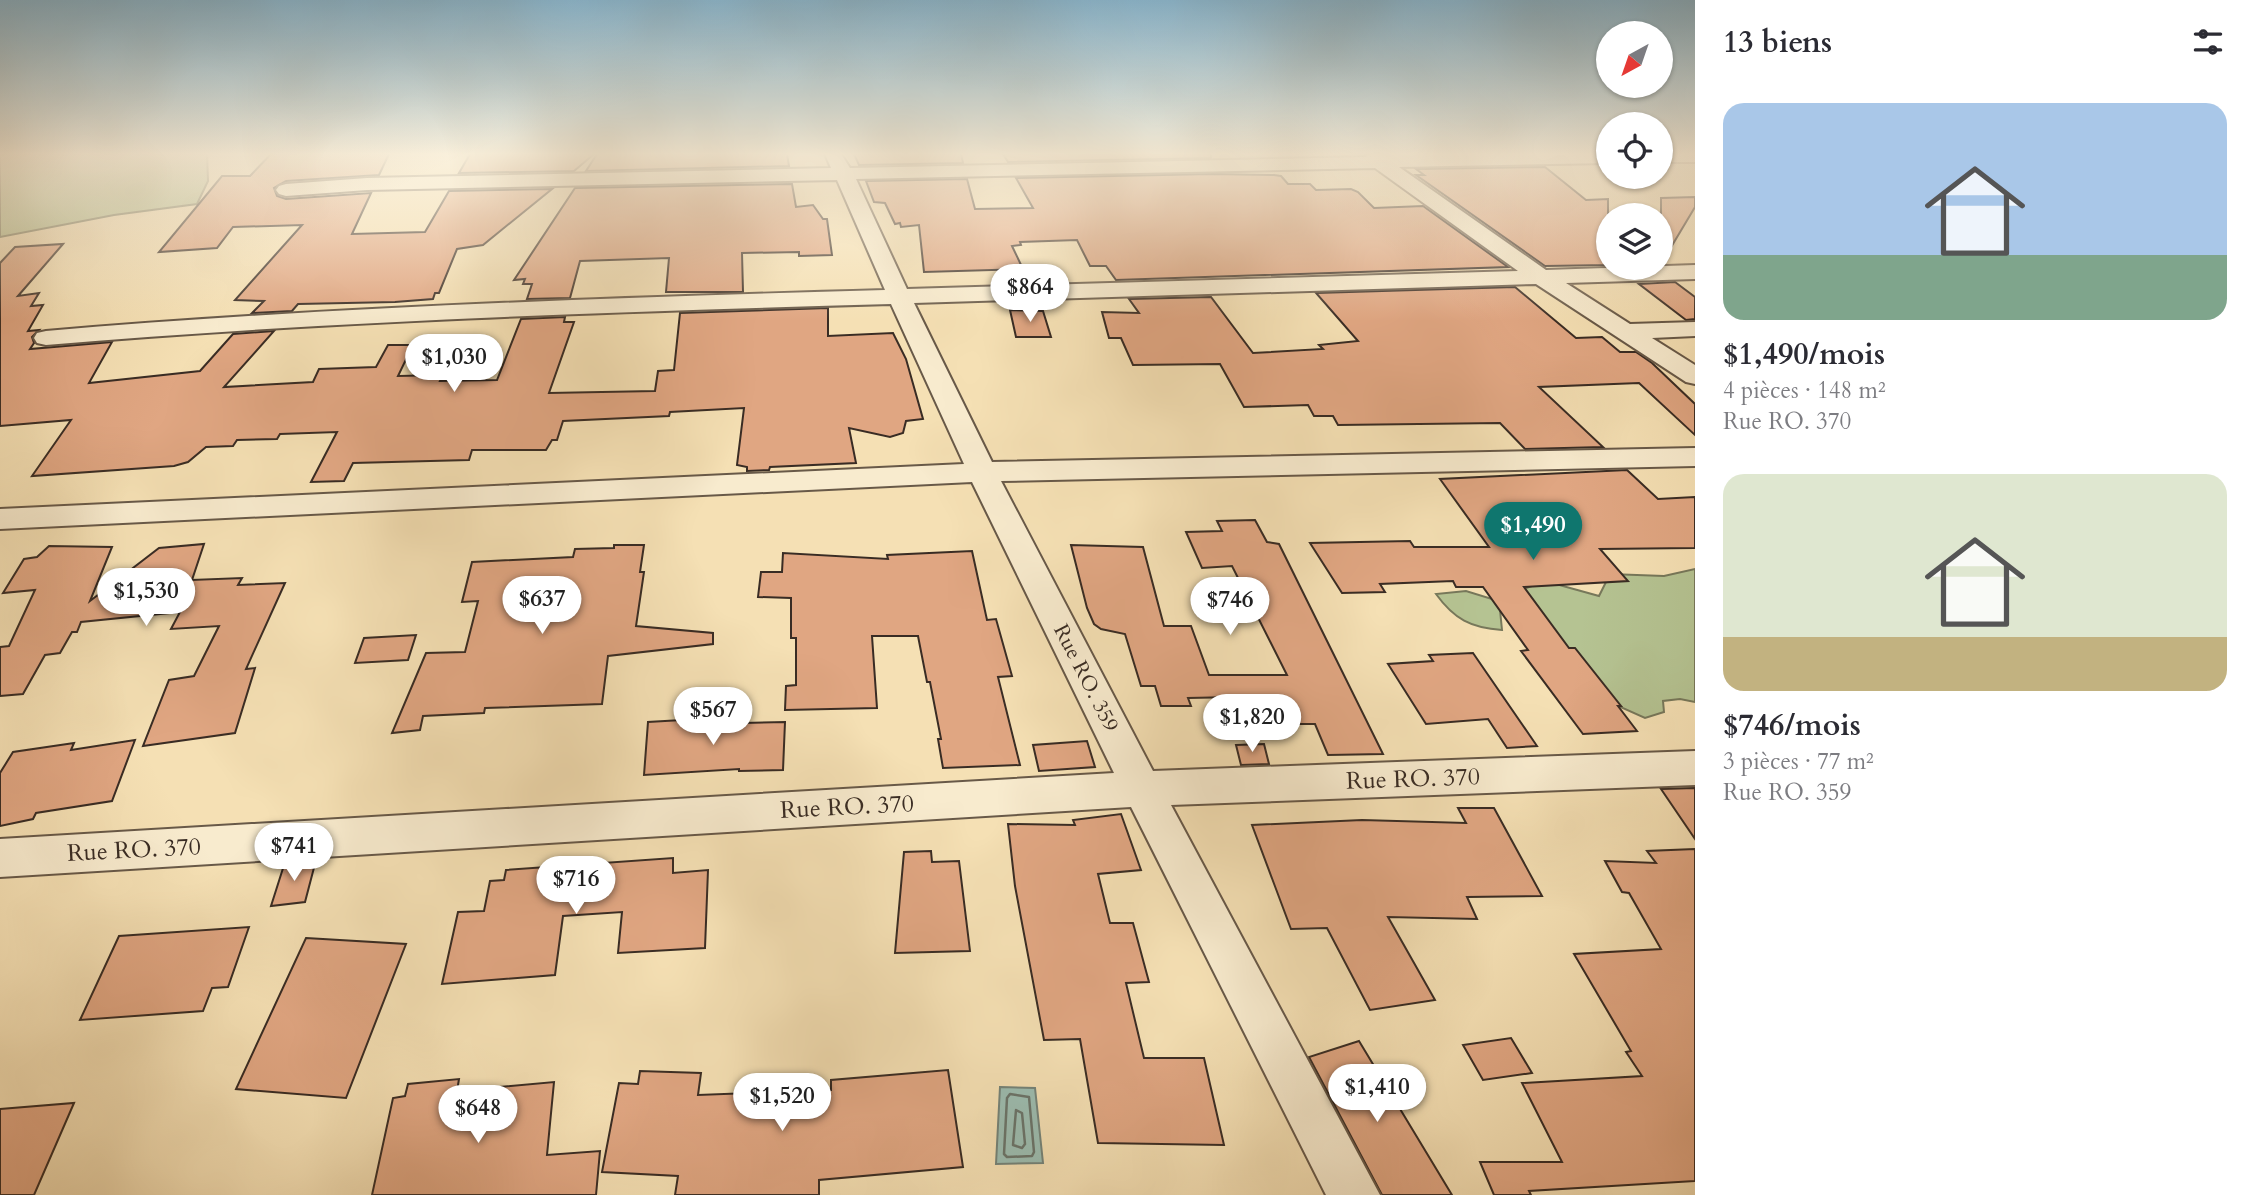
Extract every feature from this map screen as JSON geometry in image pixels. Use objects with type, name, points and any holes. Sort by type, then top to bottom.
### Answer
[{"type":"street","name":"Rue RO. 359","points":[[859,210],[983,472],[1141,789],[1354,1195]]},
{"type":"street","points":[[1447,210],[1540,276],[1695,376]]},
{"type":"street","points":[[46,338],[174,327],[556,307],[1695,272]]},
{"type":"street","points":[[1626,331],[1695,329]]},
{"type":"street","points":[[0,519],[983,472],[1695,457]]},
{"type":"street","name":"Rue RO. 370","points":[[0,858],[1141,789],[1695,768]]},
{"type":"green space","points":[[0,210],[153,210],[114,215],[0,237]]},
{"type":"green space","points":[[1695,569],[1695,702],[1680,699],[1663,701],[1664,712],[1645,718],[1589,693],[1500,610],[1502,630],[1481,627],[1457,616],[1436,594],[1466,591],[1495,600],[1545,581],[1599,596],[1610,574],[1664,576]]},
{"type":"water","points":[[1000,1087],[1035,1088],[1043,1163],[996,1164]]},
{"type":"building","points":[[194,210],[363,210],[352,234],[425,232],[438,210],[526,210],[483,245],[457,249],[439,293],[435,293],[433,299],[298,304],[292,311],[252,313],[264,301],[235,300],[302,225],[233,227],[217,248],[159,252]]},
{"type":"building","points":[[561,210],[816,210],[823,219],[827,219],[832,255],[799,256],[799,252],[742,253],[743,292],[666,292],[669,258],[580,261],[570,298],[527,299],[532,284],[523,284],[525,279],[514,280]]},
{"type":"building","points":[[888,210],[1428,210],[1508,267],[1116,280],[1106,266],[1090,266],[1077,240],[1020,242],[1021,245],[1012,246],[1023,269],[924,272],[919,225],[901,227],[900,223],[895,224]]},
{"type":"building","points":[[1465,210],[1596,210],[1596,265],[1545,266]]},
{"type":"building","points":[[1673,210],[1693,210],[1673,244]]},
{"type":"building","points":[[63,244],[18,296],[39,293],[31,306],[43,305],[28,331],[39,330],[32,337],[34,343],[30,349],[112,342],[89,383],[200,371],[233,334],[274,331],[224,387],[313,382],[319,369],[376,367],[388,345],[413,345],[398,376],[443,375],[440,381],[497,380],[521,319],[565,317],[564,322],[574,322],[549,393],[655,391],[658,371],[674,370],[680,313],[828,308],[828,336],[893,333],[906,359],[923,419],[906,421],[903,433],[890,437],[849,428],[856,463],[770,467],[769,470],[747,471],[747,467],[737,465],[744,408],[670,412],[669,416],[563,421],[557,440],[552,440],[546,450],[472,450],[469,460],[353,463],[344,481],[311,482],[337,432],[280,434],[277,439],[237,440],[233,446],[206,447],[188,462],[174,466],[32,476],[71,420],[0,426],[0,263],[15,247]]},
{"type":"building","points":[[1675,282],[1695,297],[1695,319],[1686,320],[1639,284]]},
{"type":"building","points":[[1515,287],[1576,338],[1602,337],[1620,352],[1636,352],[1652,363],[1695,404],[1695,435],[1639,383],[1539,387],[1603,447],[1525,449],[1500,423],[1338,425],[1333,416],[1314,416],[1308,405],[1244,407],[1220,364],[1133,365],[1121,338],[1109,338],[1102,312],[1139,313],[1129,299],[1211,297],[1253,353],[1323,349],[1319,345],[1358,341],[1316,293]]},
{"type":"building","points":[[1010,310],[1043,311],[1051,337],[1016,337]]},
{"type":"building","points":[[1627,470],[1658,499],[1695,497],[1695,548],[1600,549],[1628,581],[1524,587],[1569,648],[1575,648],[1621,706],[1618,706],[1637,731],[1583,734],[1521,651],[1528,650],[1483,587],[1456,587],[1453,581],[1380,584],[1385,592],[1342,593],[1310,543],[1410,541],[1414,547],[1489,547],[1440,479]]},
{"type":"building","points":[[1255,520],[1267,542],[1279,544],[1383,754],[1328,755],[1315,724],[1245,724],[1236,697],[1188,698],[1191,706],[1161,706],[1155,686],[1141,686],[1125,634],[1101,629],[1094,624],[1087,608],[1071,545],[1143,547],[1164,626],[1191,626],[1209,675],[1287,675],[1232,566],[1202,568],[1186,532],[1222,531],[1217,521]]},
{"type":"building","points":[[204,544],[192,580],[242,578],[238,585],[285,583],[246,669],[255,668],[235,733],[143,746],[169,680],[194,676],[219,626],[171,629],[180,612],[81,622],[77,632],[72,632],[60,653],[45,655],[23,694],[0,696],[0,647],[9,646],[35,590],[3,593],[24,559],[37,557],[49,546],[112,547],[90,601],[159,548]]},
{"type":"building","points":[[614,545],[644,545],[640,572],[644,572],[636,626],[713,633],[713,644],[608,656],[602,704],[485,708],[484,713],[423,716],[420,730],[392,733],[426,653],[465,652],[478,601],[462,602],[472,562],[573,557],[575,549],[614,548]]},
{"type":"building","points":[[972,551],[987,620],[996,619],[1012,676],[998,677],[1020,765],[943,768],[938,739],[941,739],[918,636],[872,636],[877,708],[785,710],[786,686],[796,685],[796,638],[791,638],[791,598],[758,597],[761,572],[782,572],[783,553],[888,559],[887,555]]},
{"type":"building","points":[[416,635],[408,660],[355,663],[364,638]]},
{"type":"building","points":[[1473,653],[1537,746],[1507,748],[1488,719],[1426,724],[1388,664],[1433,661],[1429,655]]},
{"type":"building","points":[[699,719],[699,724],[785,722],[783,770],[739,769],[644,775],[648,722]]},
{"type":"building","points":[[135,740],[112,801],[36,813],[33,819],[0,826],[0,773],[13,752],[74,743],[71,750]]},
{"type":"building","points":[[1087,741],[1095,767],[1039,771],[1033,745]]},
{"type":"building","points":[[1264,744],[1269,764],[1241,765],[1236,745]]},
{"type":"building","points":[[1695,788],[1695,839],[1661,789]]},
{"type":"building","points":[[1458,808],[1494,808],[1542,896],[1467,897],[1477,919],[1388,917],[1435,1000],[1370,1010],[1327,928],[1291,929],[1252,825],[1362,820],[1466,823]]},
{"type":"building","points":[[1121,814],[1141,870],[1098,874],[1110,923],[1133,923],[1149,982],[1126,983],[1144,1058],[1204,1058],[1224,1145],[1098,1143],[1080,1039],[1044,1040],[1015,886],[1008,824],[1075,825],[1073,820]]},
{"type":"building","points":[[1695,849],[1695,1181],[1529,1191],[1531,1195],[1494,1195],[1480,1162],[1562,1162],[1522,1083],[1642,1076],[1626,1052],[1631,1051],[1574,954],[1661,949],[1629,893],[1622,892],[1605,861],[1656,863],[1647,851]]},
{"type":"building","points":[[931,851],[932,862],[959,861],[970,951],[895,953],[904,852]]},
{"type":"building","points":[[673,858],[673,873],[708,870],[705,948],[618,953],[622,912],[563,916],[555,975],[442,984],[458,912],[484,911],[490,881],[504,880],[506,870]]},
{"type":"building","points":[[316,860],[305,902],[271,906],[285,862]]},
{"type":"building","points":[[249,927],[228,987],[212,988],[203,1011],[80,1020],[119,936]]},
{"type":"building","points":[[306,938],[406,944],[346,1098],[236,1089]]},
{"type":"building","points":[[1511,1038],[1532,1073],[1483,1080],[1463,1045]]},
{"type":"building","points":[[1359,1041],[1452,1195],[1382,1195],[1309,1057]]},
{"type":"building","points":[[948,1070],[963,1167],[819,1180],[819,1195],[675,1195],[678,1176],[602,1172],[619,1083],[638,1084],[640,1071],[701,1073],[698,1095],[831,1090],[831,1080]]},
{"type":"building","points":[[459,1079],[457,1091],[554,1082],[547,1155],[600,1151],[596,1195],[372,1195],[393,1098],[405,1096],[408,1084]]},
{"type":"building","points":[[74,1103],[34,1195],[0,1195],[0,1109]]}]
